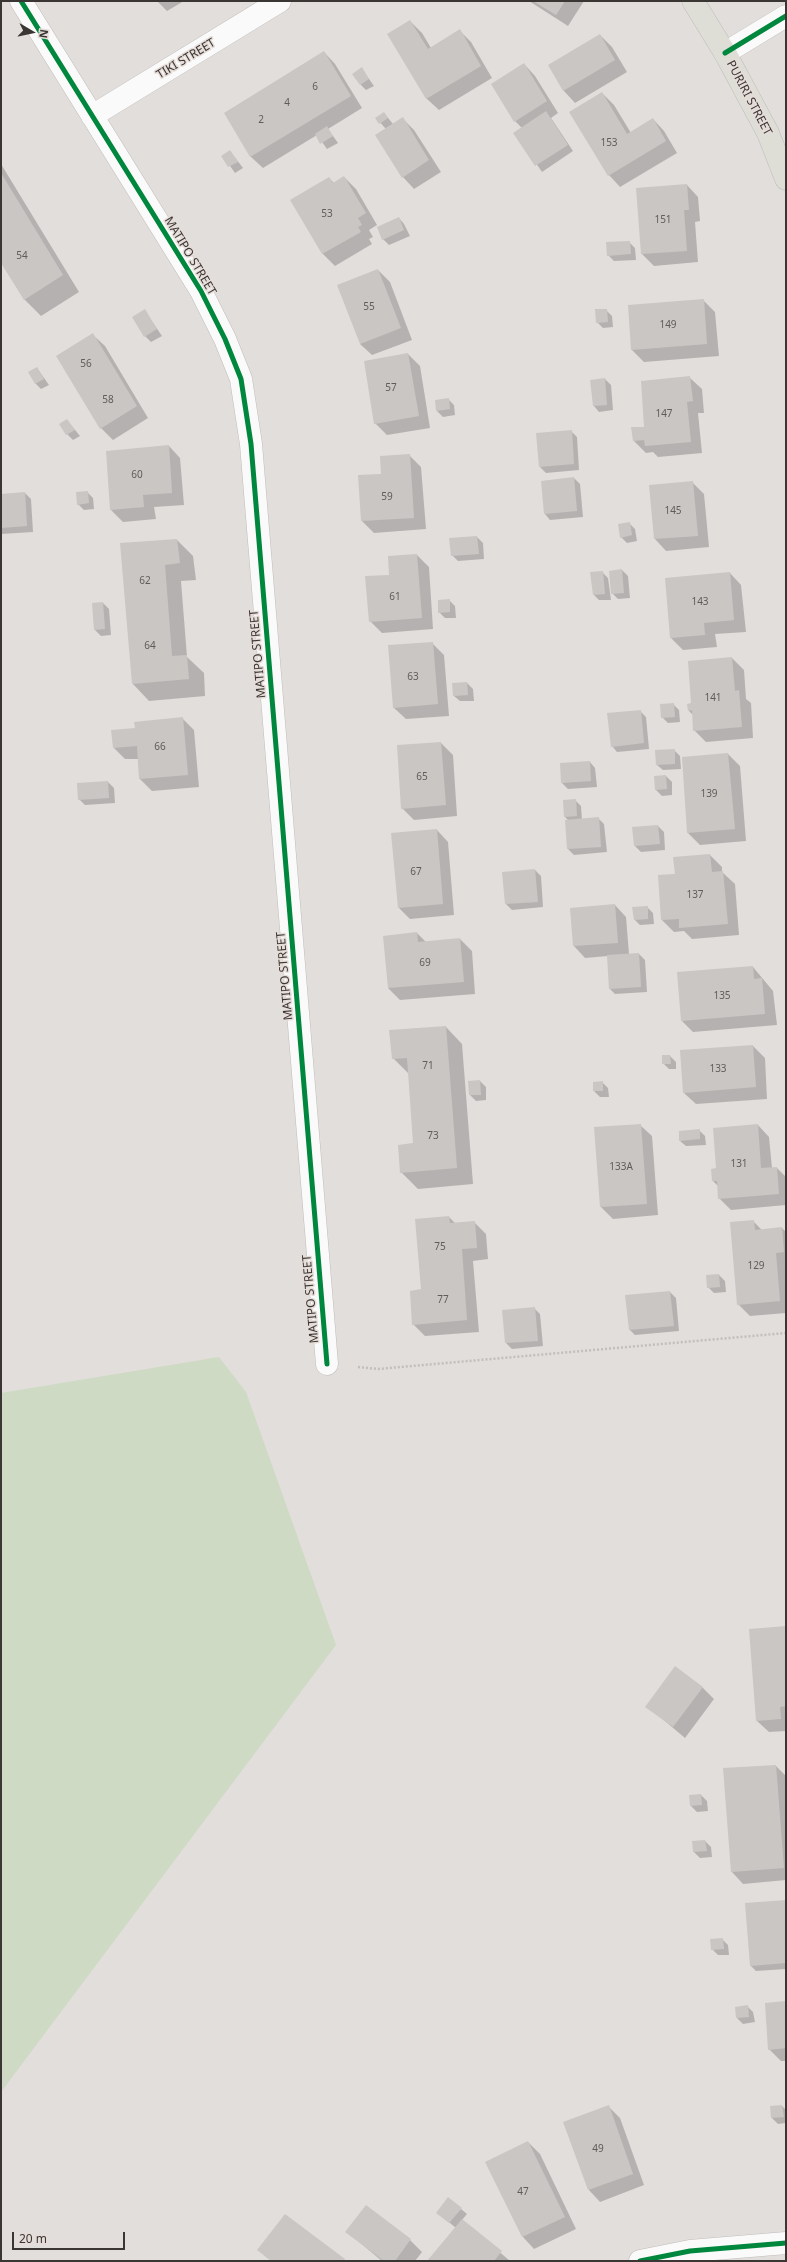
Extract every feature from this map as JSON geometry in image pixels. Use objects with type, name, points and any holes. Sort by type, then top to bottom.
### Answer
[{"type":"main road","name":"PURIRI STREET","points":[[693,1],[725,53],[768,133],[786,179]]},
{"type":"street","name":"MATIPO STREET","points":[[21,1],[201,291],[225,339],[241,379],[251,444],[327,1364]]},
{"type":"street","name":"TIKI STREET","points":[[92,116],[280,1]]},
{"type":"street","points":[[725,53],[786,16]]},
{"type":"street","points":[[640,2261],[690,2251],[786,2243]]},
{"type":"path","points":[[327,1364],[378,1369],[786,1333]]},
{"type":"green space","points":[[219,1357],[246,1392],[336,1645],[1,2092],[1,1393]]},
{"type":"building","points":[[533,1],[565,1],[556,15]]},
{"type":"building","points":[[410,20],[428,49],[460,29],[481,66],[426,99],[387,34]]},
{"type":"building","points":[[600,34],[615,60],[563,91],[548,65]]},
{"type":"building","points":[[324,51],[351,96],[250,157],[224,113]]},
{"type":"building","points":[[524,63],[547,101],[514,122],[491,84]]},
{"type":"building","points":[[362,67],[369,79],[360,85],[352,74]]},
{"type":"building","points":[[602,92],[627,134],[653,118],[666,141],[608,176],[569,112]]},
{"type":"building","points":[[546,111],[568,145],[535,166],[513,133]]},
{"type":"building","points":[[384,112],[388,118],[379,124],[375,118]]},
{"type":"building","points":[[403,117],[429,160],[402,178],[375,135]]},
{"type":"building","points":[[327,126],[333,136],[320,144],[315,134]]},
{"type":"building","points":[[230,150],[238,162],[228,167],[221,156]]},
{"type":"building","points":[[1,173],[63,275],[24,300],[1,263]]},
{"type":"building","points":[[344,176],[366,213],[358,218],[362,225],[358,227],[361,232],[322,254],[290,200],[329,177],[333,183]]},
{"type":"building","points":[[687,184],[689,210],[684,210],[687,251],[641,254],[636,188]]},
{"type":"building","points":[[399,217],[404,230],[382,240],[377,227]]},
{"type":"building","points":[[630,241],[631,254],[607,256],[606,242]]},
{"type":"building","points":[[378,269],[401,328],[360,344],[337,285]]},
{"type":"building","points":[[704,299],[707,344],[631,350],[628,305]]},
{"type":"building","points":[[145,309],[157,329],[144,337],[132,317]]},
{"type":"building","points":[[595,309],[607,309],[608,322],[596,323]]},
{"type":"building","points":[[93,333],[137,406],[100,429],[56,356]]},
{"type":"building","points":[[408,353],[419,416],[374,424],[364,361]]},
{"type":"building","points":[[37,367],[44,379],[35,384],[28,372]]},
{"type":"building","points":[[690,376],[693,401],[687,402],[691,442],[645,446],[644,440],[633,441],[631,427],[644,427],[641,381]]},
{"type":"building","points":[[605,378],[607,405],[593,406],[590,380]]},
{"type":"building","points":[[449,398],[450,409],[436,411],[435,400]]},
{"type":"building","points":[[67,419],[75,430],[66,435],[59,424]]},
{"type":"building","points":[[572,430],[574,464],[539,467],[536,433]]},
{"type":"building","points":[[169,445],[172,493],[143,495],[144,507],[110,510],[106,451]]},
{"type":"building","points":[[410,454],[414,518],[361,521],[358,475],[381,474],[380,456]]},
{"type":"building","points":[[574,477],[577,511],[544,514],[541,481]]},
{"type":"building","points":[[693,481],[698,536],[654,539],[649,485]]},
{"type":"building","points":[[88,491],[89,503],[77,505],[76,492]]},
{"type":"building","points":[[25,492],[27,526],[1,528],[1,494]]},
{"type":"building","points":[[630,522],[632,535],[620,538],[618,524]]},
{"type":"building","points":[[477,536],[479,554],[451,556],[449,538]]},
{"type":"building","points":[[177,539],[180,563],[165,565],[172,656],[187,655],[189,679],[132,684],[120,543]]},
{"type":"building","points":[[417,554],[422,618],[369,622],[365,576],[389,575],[388,556]]},
{"type":"building","points":[[622,569],[624,593],[611,594],[609,571]]},
{"type":"building","points":[[603,571],[605,594],[593,595],[590,572]]},
{"type":"building","points":[[730,572],[734,620],[704,623],[705,635],[670,638],[665,578]]},
{"type":"building","points":[[450,599],[450,612],[438,613],[438,600]]},
{"type":"building","points":[[103,602],[105,629],[94,630],[92,603]]},
{"type":"building","points":[[433,642],[438,704],[393,708],[388,645]]},
{"type":"building","points":[[732,657],[735,691],[739,690],[742,727],[693,731],[692,710],[688,711],[687,704],[691,703],[688,661]]},
{"type":"building","points":[[467,682],[468,695],[453,696],[452,683]]},
{"type":"building","points":[[674,703],[675,717],[661,718],[660,704]]},
{"type":"building","points":[[641,710],[644,743],[611,747],[607,713]]},
{"type":"building","points":[[183,717],[188,775],[139,779],[137,746],[113,748],[111,730],[135,728],[134,722]]},
{"type":"building","points":[[441,742],[446,805],[401,809],[397,745]]},
{"type":"building","points":[[675,749],[675,764],[656,765],[655,750]]},
{"type":"building","points":[[728,753],[735,829],[687,833],[682,757]]},
{"type":"building","points":[[590,761],[591,781],[561,783],[560,763]]},
{"type":"building","points":[[666,775],[667,789],[655,790],[654,776]]},
{"type":"building","points":[[108,781],[109,798],[78,800],[77,783]]},
{"type":"building","points":[[576,799],[577,816],[564,817],[563,800]]},
{"type":"building","points":[[599,817],[601,847],[567,849],[565,820]]},
{"type":"building","points":[[658,825],[660,844],[634,846],[632,827]]},
{"type":"building","points":[[437,829],[443,904],[398,908],[391,833]]},
{"type":"building","points":[[710,854],[712,872],[723,871],[728,924],[679,928],[679,919],[661,920],[658,875],[675,874],[673,857]]},
{"type":"building","points":[[535,869],[538,902],[505,904],[502,872]]},
{"type":"building","points":[[615,904],[618,943],[573,946],[570,908]]},
{"type":"building","points":[[648,906],[648,919],[634,920],[632,907]]},
{"type":"building","points":[[417,932],[418,942],[460,938],[464,982],[388,988],[383,936]]},
{"type":"building","points":[[639,953],[641,987],[609,989],[607,955]]},
{"type":"building","points":[[753,966],[754,979],[762,978],[765,1014],[681,1021],[677,972]]},
{"type":"building","points":[[446,1026],[457,1168],[400,1173],[398,1145],[413,1143],[407,1058],[392,1059],[389,1030]]},
{"type":"building","points":[[753,1045],[756,1087],[683,1093],[680,1050]]},
{"type":"building","points":[[662,1055],[670,1055],[671,1064],[662,1064]]},
{"type":"building","points":[[480,1080],[481,1095],[469,1095],[468,1081]]},
{"type":"building","points":[[603,1081],[603,1091],[593,1091],[593,1082]]},
{"type":"building","points":[[641,1124],[647,1204],[600,1207],[594,1127]]},
{"type":"building","points":[[758,1124],[761,1168],[777,1167],[779,1194],[718,1199],[717,1181],[712,1181],[711,1169],[716,1168],[713,1128]]},
{"type":"building","points":[[700,1129],[700,1139],[679,1141],[679,1131]]},
{"type":"building","points":[[449,1216],[450,1223],[475,1221],[477,1248],[462,1249],[467,1320],[412,1325],[410,1291],[421,1289],[415,1219]]},
{"type":"building","points":[[754,1220],[755,1230],[782,1227],[784,1252],[776,1253],[780,1301],[737,1305],[730,1222]]},
{"type":"building","points":[[719,1274],[720,1287],[707,1288],[706,1275]]},
{"type":"building","points":[[670,1291],[674,1326],[629,1330],[625,1295]]},
{"type":"building","points":[[535,1307],[538,1341],[505,1343],[502,1310]]},
{"type":"building","points":[[786,1626],[786,1706],[780,1707],[781,1719],[756,1721],[749,1629]]},
{"type":"building","points":[[675,1666],[703,1687],[673,1727],[645,1707]]},
{"type":"building","points":[[776,1765],[784,1868],[731,1872],[723,1768]]},
{"type":"building","points":[[701,1794],[702,1805],[690,1806],[689,1795]]},
{"type":"building","points":[[705,1840],[707,1851],[693,1852],[692,1841]]},
{"type":"building","points":[[786,1900],[786,1963],[750,1966],[745,1903]]},
{"type":"building","points":[[723,1938],[724,1949],[711,1950],[710,1939]]},
{"type":"building","points":[[786,2001],[786,2048],[768,2050],[765,2003]]},
{"type":"building","points":[[748,2005],[749,2017],[736,2018],[735,2007]]},
{"type":"building","points":[[609,2105],[633,2174],[588,2190],[563,2122]]},
{"type":"building","points":[[782,2105],[784,2117],[771,2118],[770,2106]]},
{"type":"building","points":[[528,2141],[565,2217],[522,2237],[485,2162]]},
{"type":"building","points":[[448,2197],[462,2208],[449,2223],[436,2213]]},
{"type":"building","points":[[366,2205],[411,2239],[395,2261],[384,2261],[345,2232]]},
{"type":"building","points":[[285,2214],[345,2259],[344,2261],[271,2261],[257,2250]]},
{"type":"building","points":[[462,2219],[502,2251],[494,2261],[427,2261]]},
{"type":"cycle path","points":[[21,1],[201,291],[225,339],[241,379],[251,444],[327,1364]]},
{"type":"cycle path","points":[[725,53],[786,16]]},
{"type":"cycle path","points":[[640,2261],[690,2251],[786,2243]]}]
